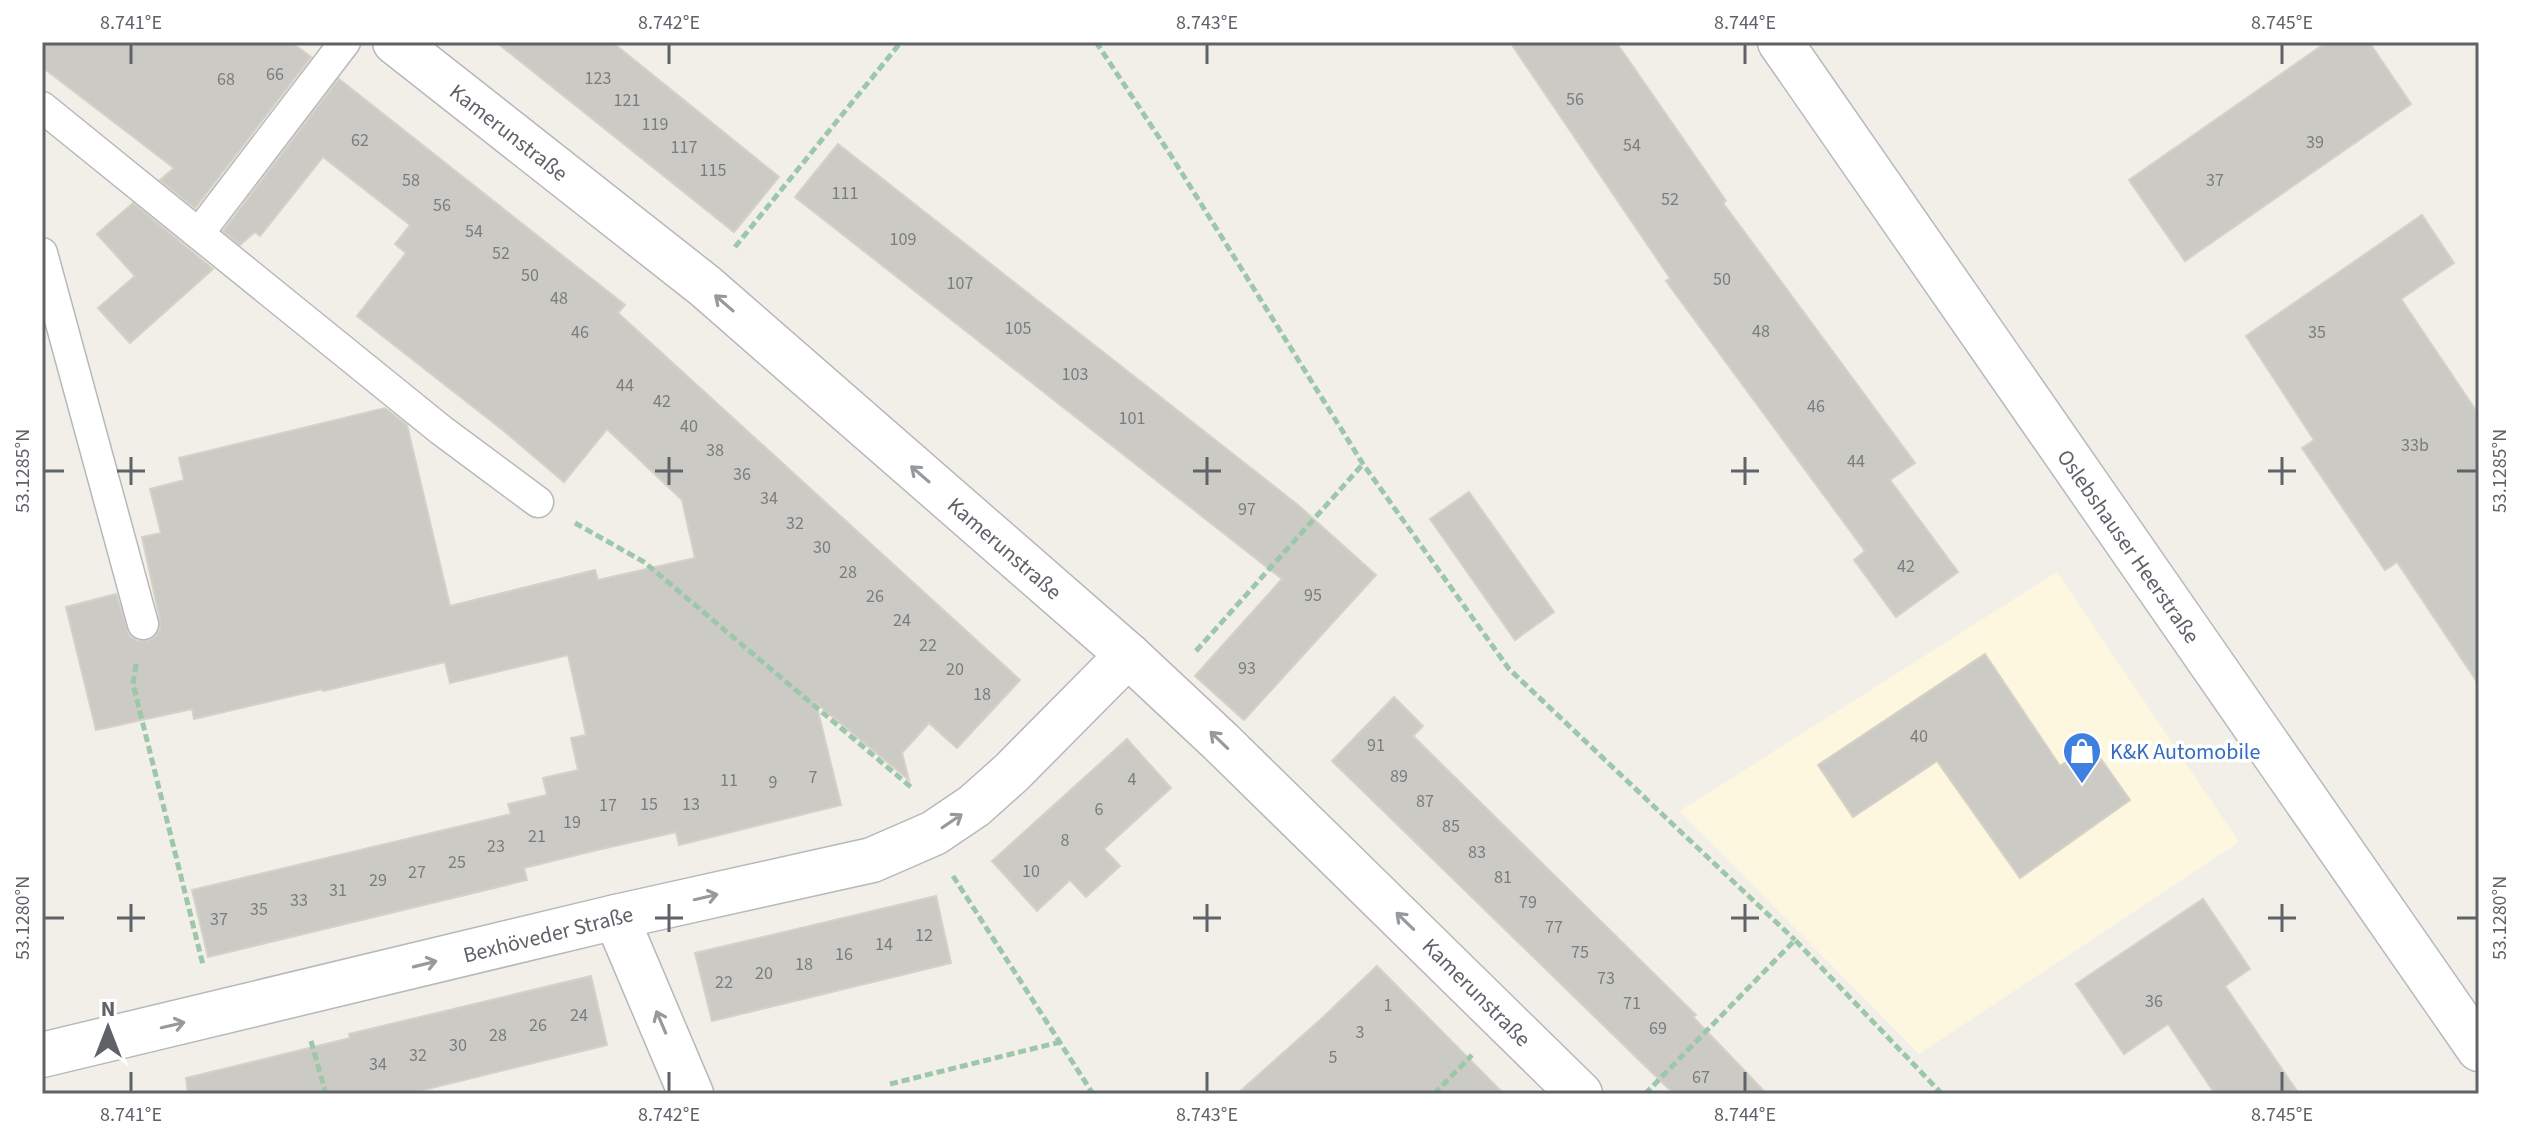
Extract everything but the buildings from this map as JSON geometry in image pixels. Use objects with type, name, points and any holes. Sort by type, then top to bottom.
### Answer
[{"type":"street","name":"Kamerunstraße","points":[[395,42],[705,286],[1128,655],[1580,1094]]},
{"type":"street","name":"Oslebshauser Heerstraße","points":[[1780,42],[2479,1049]]},
{"type":"street","name":"Bexhöveder Straße","points":[[42,1055],[616,917],[872,860],[934,833],[974,806],[1128,655]]},
{"type":"street","points":[[616,917],[691,1094]]},
{"type":"lane","points":[[199,233],[345,42]]},
{"type":"lane","points":[[42,107],[441,430],[538,502]]},
{"type":"lane","points":[[42,253],[143,624]]},
{"type":"path","points":[[705,286],[901,42]]},
{"type":"path","points":[[1096,42],[1170,154],[1363,464],[1509,669],[1795,940],[1942,1094]]},
{"type":"path","points":[[1164,687],[1363,464]]},
{"type":"path","points":[[538,502],[644,562],[917,793],[955,880],[1093,1094]]},
{"type":"path","points":[[143,624],[133,684],[216,1015]]},
{"type":"path","points":[[1645,1094],[1795,940]]},
{"type":"path","points":[[890,1084],[1060,1042]]},
{"type":"shaded area","points":[[2057,572],[2239,842],[1919,1054],[1680,811]]},
{"type":"place","name":"K&K Automobile","points":[[2082,785]]}]
